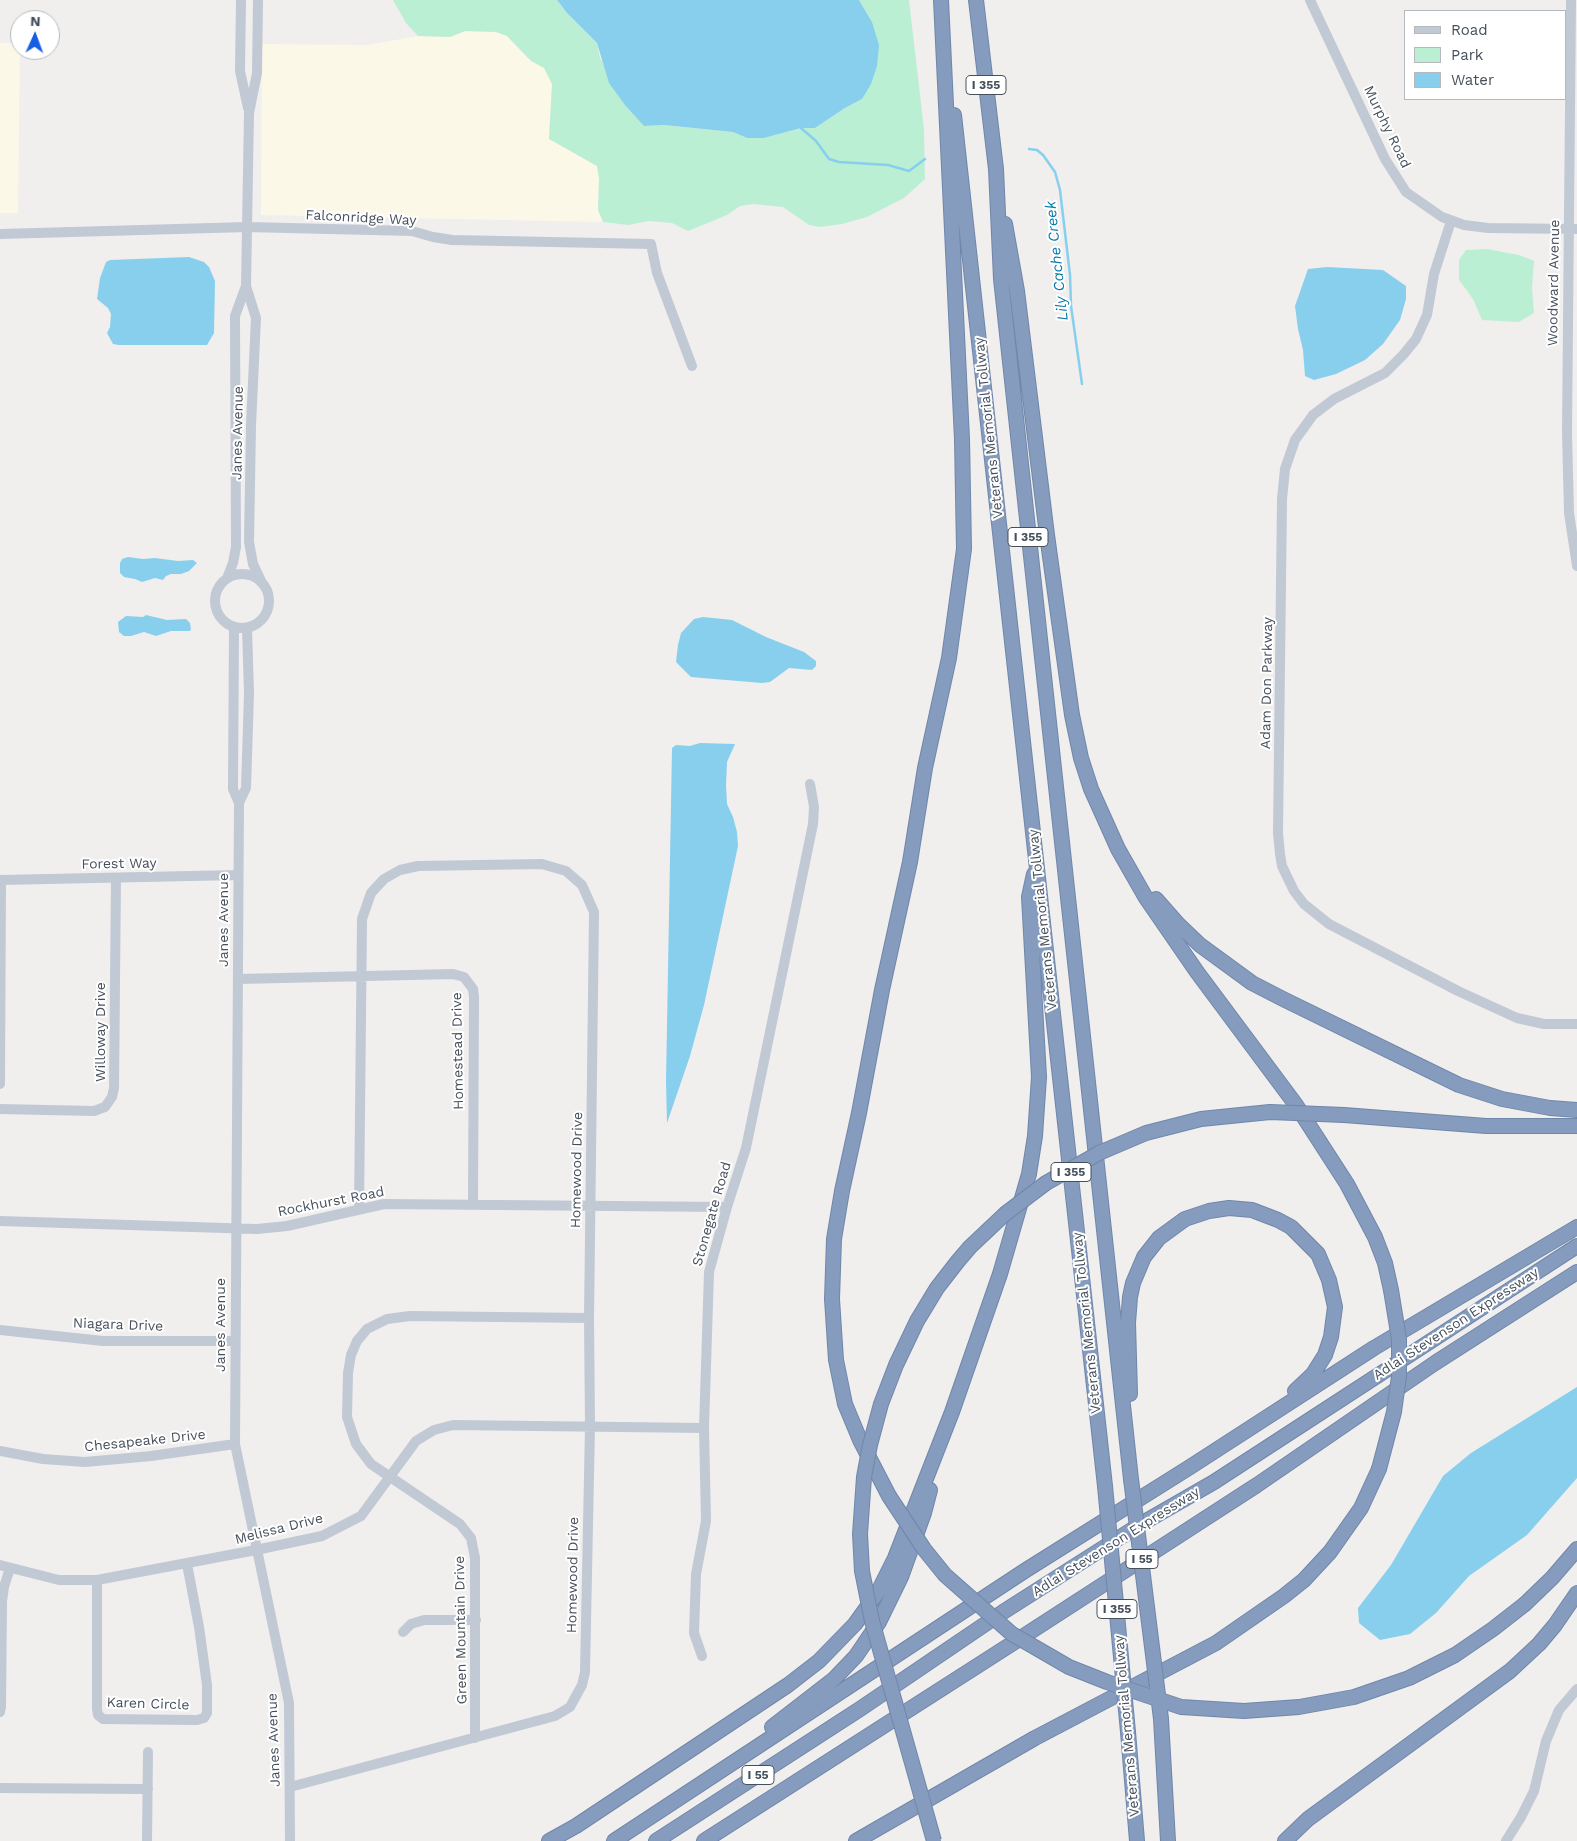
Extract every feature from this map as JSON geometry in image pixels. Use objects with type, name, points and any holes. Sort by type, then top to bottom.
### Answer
[{"type":"highway","name":"Veterans Memorial Tollway","points":[[941,0],[1106,1486],[1137,1841]]},
{"type":"highway","points":[[941,0],[962,439],[964,549],[949,658],[925,768],[910,862],[882,990],[834,1239],[832,1299],[836,1360],[845,1404],[860,1440],[889,1496],[924,1549],[945,1575],[1012,1634],[1069,1667],[1181,1707],[1244,1711],[1299,1707],[1354,1697],[1410,1678],[1455,1655],[1494,1630],[1552,1578],[1577,1549]]},
{"type":"highway","name":"Veterans Memorial Tollway","points":[[976,0],[996,170],[1002,289],[1130,1473],[1161,1719],[1168,1841]]},
{"type":"highway","points":[[856,1841],[1034,1738],[1216,1643],[1284,1596],[1317,1566],[1344,1534],[1361,1508],[1379,1469],[1394,1412],[1399,1376],[1399,1339],[1391,1290],[1385,1263],[1375,1237],[1347,1184],[1296,1106],[1197,972],[1157,914],[1118,849],[1091,789],[1081,758],[1072,714],[1047,535],[1017,291],[996,170]]},
{"type":"highway","points":[[1118,849],[1178,924],[1200,945],[1252,983],[1459,1085],[1502,1099],[1550,1108],[1577,1110]]},
{"type":"highway","points":[[550,1841],[788,1685],[819,1661],[840,1642],[855,1624],[878,1592],[895,1558],[952,1412],[1000,1274],[1029,1174],[1035,1136],[1039,1077],[1029,897],[1036,858]]},
{"type":"highway","points":[[934,1841],[872,1621],[862,1571],[860,1534],[864,1477],[881,1404],[896,1365],[917,1321],[942,1282],[970,1247],[1024,1198],[1086,1159],[1130,1139],[1201,1119],[1270,1112],[1344,1115],[1486,1126],[1577,1126]]},
{"type":"highway","points":[[1130,1473],[1133,1436],[1128,1323],[1133,1283],[1144,1257],[1159,1238],[1185,1219],[1221,1209],[1239,1208],[1252,1210],[1291,1227],[1318,1254],[1333,1293],[1335,1308],[1331,1337],[1325,1355],[1313,1374],[1298,1389],[1206,1453],[1190,1467]]},
{"type":"highway","points":[[614,1841],[1026,1570],[1374,1348],[1577,1227]]},
{"type":"highway","name":"Adlai Stevenson Expressway","points":[[656,1841],[860,1709],[1011,1607],[1141,1524],[1214,1482],[1577,1246]]},
{"type":"highway","name":"Adlai Stevenson Expressway","points":[[704,1841],[1200,1522],[1435,1363],[1577,1272]]},
{"type":"highway","points":[[719,1772],[834,1679],[856,1656],[879,1622],[901,1577],[924,1513],[952,1412]]},
{"type":"highway","points":[[1285,1841],[1308,1819],[1510,1671],[1539,1644],[1577,1593]]},
{"type":"street","name":"Janes Avenue","points":[[241,0],[240,71],[249,113]]},
{"type":"street","name":"Janes Avenue","points":[[239,803],[246,788],[249,693],[247,628],[260,621],[268,609],[270,599],[267,589],[253,564],[250,542],[251,425],[256,318],[246,286],[249,113],[257,73],[258,0]]},
{"type":"street","name":"Murphy Road","points":[[1310,0],[1394,175],[1406,192],[1442,217],[1464,225],[1488,228],[1573,229]]},
{"type":"street","name":"Woodward Avenue","points":[[1571,0],[1573,229],[1567,333],[1568,488],[1569,513],[1577,566]]},
{"type":"street","name":"Adam Don Parkway","points":[[1451,221],[1434,274],[1427,316],[1416,339],[1403,356],[1385,373],[1334,399],[1314,415],[1296,440],[1285,469],[1282,500],[1278,833],[1280,854],[1282,866],[1294,891],[1304,904],[1329,924],[1517,1018],[1544,1024],[1577,1024]]},
{"type":"street","name":"Falconridge Way","points":[[0,234],[247,227],[412,231],[452,240],[652,244],[657,273],[692,366]]},
{"type":"street","name":"Janes Avenue","points":[[246,286],[235,316],[236,547],[233,563],[227,578],[220,584],[214,600],[219,616],[234,628],[233,789],[239,803],[234,1341],[235,1444],[289,1703],[290,1841]]},
{"type":"street","points":[[227,578],[235,574],[244,574],[253,576],[261,581]]},
{"type":"street","points":[[234,628],[247,628]]},
{"type":"street","name":"Stonegate Road","points":[[702,1656],[694,1633],[696,1574],[706,1521],[704,1428],[708,1272],[746,1148],[814,824],[814,807],[810,784]]},
{"type":"street","name":"Homewood Drive","points":[[290,1787],[555,1716],[570,1708],[582,1685],[585,1672],[590,1426],[589,1318],[594,912],[582,885],[566,872],[542,864],[418,866],[400,870],[384,879],[372,893],[362,919],[359,1210]]},
{"type":"street","name":"Forest Way","points":[[1,880],[238,875]]},
{"type":"street","name":"Willoway Drive","points":[[0,1109],[94,1111],[105,1107],[112,1098],[114,1088],[116,878]]},
{"type":"street","points":[[0,1084],[1,880]]},
{"type":"street","name":"Homestead Drive","points":[[238,979],[453,974],[464,977],[473,988],[474,997],[472,1205]]},
{"type":"street","name":"Rockhurst Road","points":[[0,1221],[257,1229],[287,1226],[384,1204],[727,1207]]},
{"type":"street","name":"Green Mountain Drive","points":[[475,1738],[476,1620],[475,1558],[472,1538],[460,1524],[371,1464],[356,1444],[347,1417],[348,1373],[351,1355],[357,1341],[367,1329],[387,1319],[410,1316],[589,1318]]},
{"type":"street","name":"Niagara Drive","points":[[0,1330],[104,1341],[234,1341]]},
{"type":"street","name":"Melissa Drive","points":[[5,1567],[59,1580],[97,1580],[187,1564],[322,1536],[361,1516],[416,1441],[425,1435],[453,1425],[704,1428]]},
{"type":"street","name":"Chesapeake Drive","points":[[0,1451],[42,1459],[86,1462],[151,1456],[235,1444]]},
{"type":"street","name":"Karen Circle","points":[[97,1580],[98,1716],[103,1719],[197,1720],[204,1718],[207,1713],[207,1685],[199,1627],[187,1564]]},
{"type":"street","points":[[0,1712],[2,1601],[5,1567]]},
{"type":"street","points":[[403,1632],[411,1624],[424,1620],[476,1620]]},
{"type":"street","points":[[1506,1841],[1534,1791],[1546,1741],[1559,1710],[1577,1689]]},
{"type":"street","points":[[147,1841],[148,1752]]},
{"type":"street","points":[[0,1788],[148,1789]]},
{"type":"shaded area","points":[[465,31],[496,32],[507,36],[531,61],[544,68],[552,84],[549,139],[597,166],[599,179],[598,210],[603,222],[261,215],[262,44],[368,45],[418,36],[450,37]]},
{"type":"shaded area","points":[[0,43],[10,43],[10,60],[20,60],[18,213],[0,213]]},
{"type":"green space","points":[[393,0],[557,0],[567,13],[597,43],[600,58],[644,126],[664,125],[733,132],[747,138],[764,138],[801,128],[815,128],[862,99],[872,22],[859,0],[909,0],[924,129],[925,179],[904,198],[867,217],[842,224],[820,227],[809,225],[783,207],[753,204],[740,206],[727,215],[688,231],[672,223],[649,221],[628,225],[603,222],[598,210],[599,179],[597,166],[549,139],[552,84],[544,68],[531,61],[507,36],[496,32],[465,31],[450,37],[418,36],[406,23]]},
{"type":"green space","points":[[1487,249],[1519,255],[1534,261],[1532,288],[1534,313],[1519,322],[1482,320],[1473,299],[1459,280],[1459,260],[1466,250]]},
{"type":"water","points":[[557,0],[859,0],[872,22],[879,45],[877,66],[871,84],[862,99],[815,128],[801,128],[764,138],[747,138],[733,132],[664,125],[644,126],[609,83],[597,43],[567,13]]},
{"type":"water","points":[[189,257],[204,262],[209,267],[215,281],[214,333],[207,345],[113,344],[107,333],[110,327],[111,314],[108,308],[97,299],[100,278],[106,262],[110,260]]},
{"type":"water","points":[[1327,267],[1383,270],[1406,286],[1406,299],[1400,320],[1383,344],[1365,360],[1336,374],[1314,380],[1305,376],[1303,350],[1295,306],[1308,269]]},
{"type":"water","points":[[128,557],[178,561],[193,560],[197,563],[189,571],[181,574],[171,574],[163,580],[155,578],[142,582],[124,577],[120,573],[122,559]]},
{"type":"water","points":[[146,615],[167,620],[186,619],[190,623],[191,630],[171,631],[156,636],[144,632],[124,636],[119,632],[118,622],[126,616],[143,617]]},
{"type":"water","points":[[703,617],[732,620],[766,637],[804,652],[816,661],[816,666],[812,670],[789,668],[770,682],[762,683],[691,677],[676,662],[678,645],[681,633],[694,619]]},
{"type":"water","points":[[700,743],[735,744],[727,762],[726,785],[727,804],[737,832],[738,846],[704,1005],[690,1056],[667,1123],[666,1081],[672,748],[676,745],[690,746]]},
{"type":"water","points":[[1577,1387],[1577,1478],[1527,1535],[1469,1576],[1436,1613],[1410,1634],[1380,1640],[1359,1623],[1358,1608],[1391,1565],[1443,1476],[1471,1453]]},
{"type":"waterway","name":"Lily Cache Creek","points":[[801,128],[816,141],[829,159],[839,162],[888,165],[909,171],[925,159]]},
{"type":"waterway","name":"Lily Cache Creek","points":[[1029,149],[1037,150],[1043,155],[1055,172],[1060,190],[1070,275],[1071,306],[1082,384]]}]
